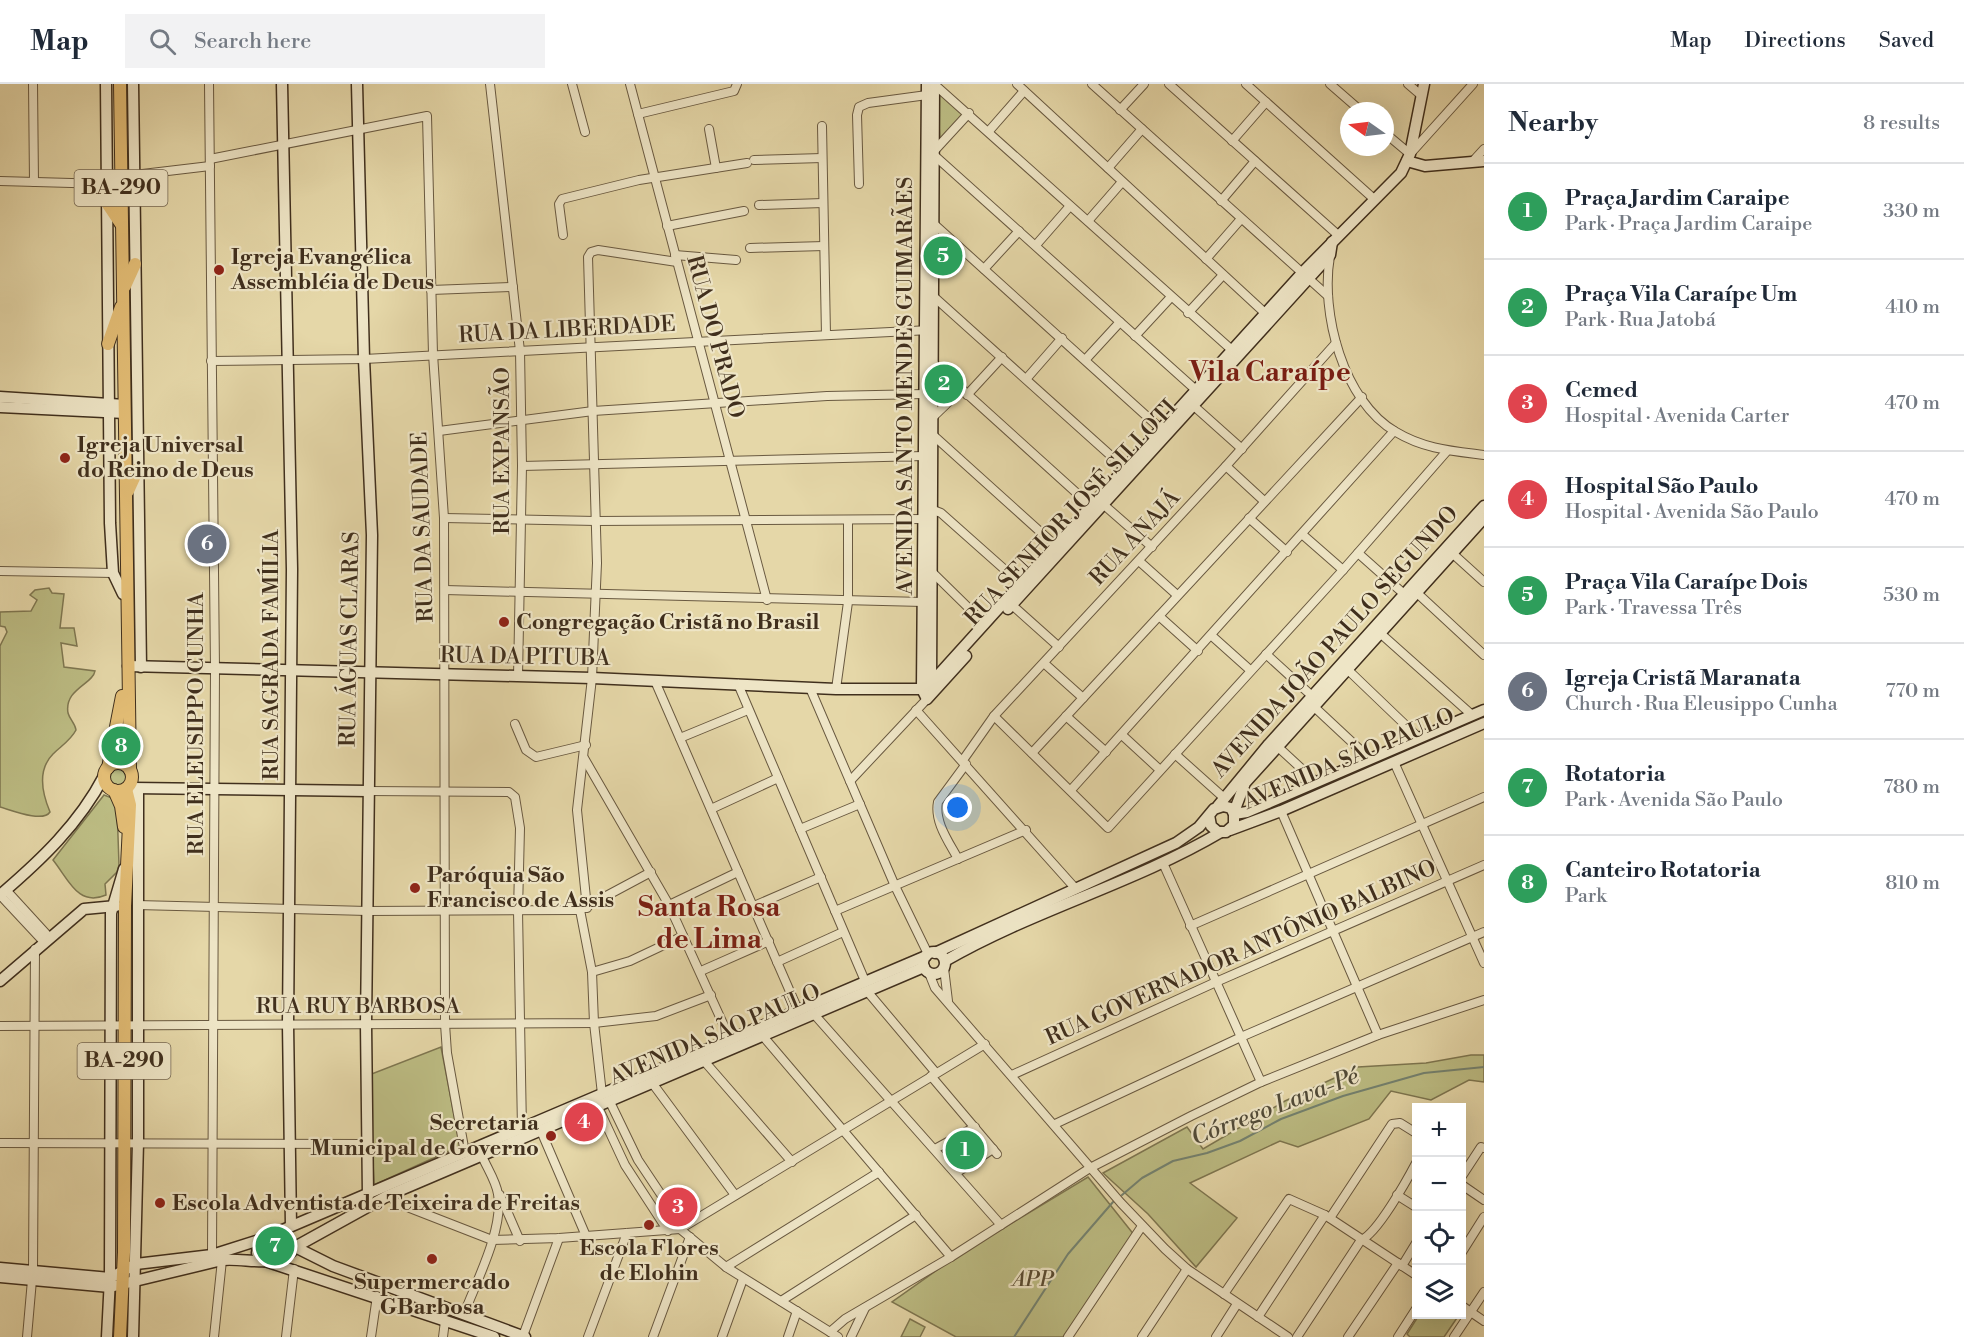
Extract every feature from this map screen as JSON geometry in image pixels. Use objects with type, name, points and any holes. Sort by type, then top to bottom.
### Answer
[{"type":"main road","name":"BA-290","points":[[120,84],[123,291],[118,409],[126,495],[130,770]]},
{"type":"main road","points":[[107,202],[121,225]]},
{"type":"main road","points":[[123,291],[135,264]]},
{"type":"main road","name":"BA-290","points":[[106,772],[123,688],[118,409],[123,291]]},
{"type":"main road","points":[[108,344],[121,305]]},
{"type":"main road","points":[[118,409],[138,408]]},
{"type":"main road","points":[[126,495],[138,469]]},
{"type":"main road","points":[[122,763],[130,770],[132,781],[127,789],[107,785],[106,772],[122,763]]},
{"type":"main road","name":"BA-290","points":[[120,1337],[130,1283],[124,1269],[124,1142],[131,1025],[131,905],[127,845],[121,806],[127,789]]},
{"type":"street","points":[[33,84],[34,182]]},
{"type":"street","points":[[106,84],[108,344],[118,409],[113,573],[123,594]]},
{"type":"street","points":[[133,84],[141,667]]},
{"type":"street","name":"RUA ELEUSIPPO CUNHA","points":[[210,84],[214,669],[212,1143],[217,1258],[214,1337]]},
{"type":"street","name":"RUA SAGRADA FAMÍLIA","points":[[282,84],[289,361],[292,671],[288,1024],[291,1226]]},
{"type":"street","name":"RUA ÁGUAS CLARAS","points":[[357,84],[363,358],[372,535],[366,1024],[368,1196]]},
{"type":"street","name":"RUA EXPANSÃO","points":[[490,84],[520,351],[522,466],[518,676]]},
{"type":"street","points":[[572,84],[585,132]]},
{"type":"street","name":"RUA DO PRADO","points":[[630,84],[767,600]]},
{"type":"street","points":[[638,114],[734,91],[737,84]]},
{"type":"street","points":[[934,84],[1233,351]]},
{"type":"street","name":"AVENIDA SANTO MENDES GUIMARÃES","points":[[928,691],[933,573],[924,456],[925,394],[934,276],[934,84]]},
{"type":"street","points":[[1017,84],[1266,314]]},
{"type":"street","points":[[1092,84],[1328,296]]},
{"type":"street","points":[[1120,111],[1144,84]]},
{"type":"street","points":[[1169,84],[1255,161],[1335,239],[1330,255],[1328,296],[1336,343],[1352,383],[1362,397],[1394,431],[1415,442],[1447,451],[1484,454]]},
{"type":"street","points":[[1246,84],[1374,199]]},
{"type":"street","points":[[1330,84],[1351,102]]},
{"type":"street","points":[[1408,84],[1422,96]]},
{"type":"street","name":"RUA SENHOR JOSÉ SILLOTI","points":[[928,691],[1091,506],[1129,472],[1194,407],[1335,239],[1401,172],[1408,158],[1424,84]]},
{"type":"street","points":[[1408,158],[1473,84]]},
{"type":"street","points":[[859,184],[857,115],[859,107],[927,90]]},
{"type":"street","name":"AVENIDA SANTO MENDES GUIMARÃES","points":[[927,90],[929,330],[934,364],[934,436],[923,602],[928,691]]},
{"type":"street","points":[[989,131],[1024,91]]},
{"type":"street","points":[[1232,141],[1266,102]]},
{"type":"street","points":[[969,114],[935,153],[1197,391]]},
{"type":"street","name":"RUA DA SAUDADE","points":[[357,130],[427,116],[433,354],[444,518],[445,1024],[447,1053],[465,1153]]},
{"type":"street","points":[[822,126],[826,334]]},
{"type":"street","points":[[709,129],[716,168]]},
{"type":"street","points":[[1108,168],[1142,129]]},
{"type":"street","points":[[134,175],[210,163],[282,144],[357,130]]},
{"type":"street","points":[[1394,142],[1408,158],[1425,166],[1479,161],[1484,149]]},
{"type":"street","points":[[563,235],[560,204],[562,199],[654,178],[750,161],[822,158]]},
{"type":"street","points":[[1221,201],[1255,161]]},
{"type":"street","points":[[0,181],[107,184]]},
{"type":"street","points":[[1088,221],[1122,182]]},
{"type":"street","points":[[759,205],[823,203]]},
{"type":"street","points":[[1036,245],[1070,206]]},
{"type":"street","points":[[667,226],[744,211]]},
{"type":"street","points":[[1206,259],[1241,219]]},
{"type":"street","points":[[934,225],[1162,429]]},
{"type":"street","points":[[984,269],[1019,231]]},
{"type":"street","points":[[750,248],[824,246]]},
{"type":"street","points":[[934,276],[960,248]]},
{"type":"street","points":[[736,260],[676,258],[598,250],[591,252],[588,256],[595,464],[596,593],[586,745],[576,810],[592,972],[594,1023],[606,1098],[638,1160],[678,1220],[680,1229],[743,1279],[834,1335],[865,1308],[951,1257],[1090,1168],[1261,1082],[1378,1035],[1484,1000]]},
{"type":"street","name":"RUA SENHOR JOSÉ SILLOTI","points":[[928,691],[1012,605],[1104,505],[1162,429],[1266,314],[1330,255]]},
{"type":"street","points":[[1188,313],[1223,275]]},
{"type":"street","points":[[431,290],[513,287]]},
{"type":"street","points":[[933,296],[1028,378],[1129,472]]},
{"type":"street","points":[[1135,336],[1171,297]]},
{"type":"street","points":[[1086,359],[1120,322]]},
{"type":"street","name":"RUA DA LIBERDADE","points":[[212,362],[520,351],[929,330]]},
{"type":"street","points":[[1028,378],[1062,338]]},
{"type":"street","name":"RUA ANAJÁ","points":[[958,859],[942,828],[937,809],[938,802],[994,716],[1045,664],[1336,343]]},
{"type":"street","points":[[934,416],[1002,357]]},
{"type":"street","points":[[934,364],[1091,506]]},
{"type":"street","points":[[439,431],[522,418],[593,411],[714,402],[925,394]]},
{"type":"street","points":[[0,397],[118,409]]},
{"type":"street","points":[[1032,753],[1362,397]]},
{"type":"street","points":[[0,407],[118,409]]},
{"type":"street","points":[[1194,407],[1242,449]]},
{"type":"street","points":[[1071,790],[1303,535],[1394,431]]},
{"type":"street","points":[[934,436],[1056,546]]},
{"type":"street","points":[[994,716],[1108,828],[1343,570],[1447,451]]},
{"type":"street","points":[[522,466],[924,456]]},
{"type":"street","points":[[1226,466],[1264,501]]},
{"type":"street","points":[[1104,505],[1152,547]]},
{"type":"street","name":"AVENIDA JOÃO PAULO SEGUNDO","points":[[1220,802],[1484,506]]},
{"type":"street","points":[[444,518],[596,521],[848,520],[929,514],[1021,584]]},
{"type":"street","points":[[1249,518],[1287,552]]},
{"type":"street","name":"AVENIDA JOÃO PAULO SEGUNDO","points":[[1234,813],[1245,783],[1278,747],[1311,701],[1347,669],[1484,518]]},
{"type":"street","points":[[836,689],[848,602],[848,520]]},
{"type":"street","points":[[1303,535],[1343,570]]},
{"type":"street","points":[[1358,553],[1404,594]]},
{"type":"street","points":[[1452,553],[1484,582]]},
{"type":"street","points":[[1139,561],[1177,595]]},
{"type":"street","points":[[0,571],[113,573]]},
{"type":"street","points":[[933,573],[985,624]]},
{"type":"street","points":[[445,590],[767,600],[923,602]]},
{"type":"street","points":[[1416,592],[1483,652]]},
{"type":"street","points":[[1012,605],[1059,647]]},
{"type":"street","points":[[1159,616],[1198,651]]},
{"type":"street","points":[[1380,633],[1472,715]]},
{"type":"street","points":[[1212,636],[1250,670]]},
{"type":"street","points":[[1266,654],[1370,759]]},
{"type":"street","points":[[1045,664],[1083,698]]},
{"type":"street","name":"RUA DA PITUBA","points":[[128,666],[592,678],[928,691]]},
{"type":"street","points":[[1347,669],[1419,738]]},
{"type":"street","points":[[655,681],[798,1010]]},
{"type":"street","points":[[738,684],[866,986],[995,1152],[956,1173]]},
{"type":"street","points":[[810,688],[929,961],[935,988],[1142,1226],[1187,1269],[1288,1337]]},
{"type":"street","points":[[850,780],[916,710],[928,691]]},
{"type":"street","points":[[680,738],[748,710]]},
{"type":"street","points":[[916,710],[1076,888]]},
{"type":"street","name":"AVENIDA SÃO PAULO","points":[[1234,813],[1247,812],[1484,710]]},
{"type":"street","points":[[1066,716],[1106,752]]},
{"type":"street","name":"AVENIDA SÃO PAULO","points":[[929,961],[938,974],[944,965],[1013,926],[1163,863],[1225,831],[1281,811],[1484,723]]},
{"type":"street","points":[[515,724],[526,750],[536,757],[586,745]]},
{"type":"street","points":[[1122,735],[1160,770]]},
{"type":"street","points":[[1278,747],[1316,782]]},
{"type":"street","points":[[1175,754],[1220,802]]},
{"type":"street","points":[[584,758],[669,905],[730,1039]]},
{"type":"street","points":[[1394,762],[1424,824],[1484,963]]},
{"type":"street","points":[[47,939],[2,893],[37,864],[72,825],[94,796],[106,772]]},
{"type":"street","points":[[711,809],[778,778]]},
{"type":"street","points":[[131,905],[137,885],[127,789],[509,792],[514,795],[520,828],[518,911],[522,1129]]},
{"type":"street","points":[[1190,926],[1484,796]]},
{"type":"street","name":"AVENIDA SÃO PAULO","points":[[110,1283],[124,1269],[136,1264],[217,1258],[265,1261],[284,1259],[295,1247],[389,1195],[598,1107],[606,1098],[730,1039],[798,1010],[929,961],[1076,888],[1176,843],[1199,827],[1220,802],[1234,813],[1235,820],[1225,831]]},
{"type":"street","points":[[800,829],[860,804]]},
{"type":"street","points":[[1281,811],[1378,1035]]},
{"type":"street","name":"AVENIDA SÃO PAULO","points":[[1209,815],[1211,826],[1225,831]]},
{"type":"street","points":[[835,911],[1026,830]]},
{"type":"street","points":[[127,862],[137,885]]},
{"type":"street","points":[[107,1337],[110,1283],[111,906],[127,862]]},
{"type":"street","points":[[1163,863],[1261,1082]]},
{"type":"street","name":"RUA GOVERNADOR ANTÔNIO BALBINO","points":[[1012,1075],[1216,982],[1484,865]]},
{"type":"street","points":[[0,981],[84,909],[131,905],[444,912],[584,909],[651,872]]},
{"type":"street","points":[[669,905],[738,872]]},
{"type":"street","points":[[754,906],[821,877]]},
{"type":"street","points":[[777,962],[843,932]]},
{"type":"street","points":[[1055,1124],[1241,1037],[1484,932]]},
{"type":"street","points":[[592,972],[630,961],[683,936]]},
{"type":"street","points":[[701,971],[769,941]]},
{"type":"street","points":[[27,1337],[32,1276],[35,949]]},
{"type":"street","points":[[929,961],[944,965],[948,1001]]},
{"type":"street","name":"AVENIDA SÃO PAULO","points":[[32,1276],[130,1283],[217,1258],[522,1129],[606,1098],[653,1084],[813,1013],[866,986]]},
{"type":"street","name":"RUA RUY BARBOSA","points":[[0,1026],[594,1023],[650,1017],[711,995]]},
{"type":"street","points":[[813,1013],[1001,1225]]},
{"type":"street","points":[[131,1025],[138,1142],[136,1264],[130,1283],[133,1337]]},
{"type":"street","points":[[762,1035],[951,1257]]},
{"type":"street","points":[[389,1195],[397,1203],[492,1240],[520,1241],[680,1229],[985,1044]]},
{"type":"street","points":[[705,1062],[792,1162]]},
{"type":"street","points":[[653,1084],[735,1195]]},
{"type":"street","points":[[598,1107],[626,1165],[668,1231]]},
{"type":"street","points":[[1258,1317],[1392,1124],[1400,1123],[1412,1130]]},
{"type":"street","points":[[935,1149],[975,1126]]},
{"type":"street","points":[[541,1131],[586,1236]]},
{"type":"street","points":[[0,1143],[367,1144]]},
{"type":"street","points":[[1466,1169],[1483,1147]]},
{"type":"street","points":[[482,1156],[520,1241]]},
{"type":"street","points":[[626,1165],[638,1160]]},
{"type":"street","points":[[1297,1337],[1361,1240],[1369,1236],[1412,1170]]},
{"type":"street","points":[[726,1267],[879,1172]]},
{"type":"street","points":[[1466,1188],[1484,1200]]},
{"type":"street","points":[[464,1314],[496,1226],[498,1192]]},
{"type":"street","points":[[1397,1195],[1412,1204]]},
{"type":"street","points":[[1224,1294],[1285,1201],[1293,1198],[1328,1217],[1412,1272]]},
{"type":"street","points":[[782,1301],[916,1215]]},
{"type":"street","points":[[1466,1245],[1484,1218]]},
{"type":"street","points":[[496,1226],[505,1219],[512,1222]]},
{"type":"street","points":[[1068,1337],[1142,1226]]},
{"type":"street","points":[[279,1232],[295,1247],[333,1266],[524,1337],[559,1238]]},
{"type":"street","points":[[588,1337],[627,1233]]},
{"type":"street","points":[[653,1337],[690,1237]]},
{"type":"street","points":[[259,1240],[257,1253],[265,1261],[377,1296],[494,1337]]},
{"type":"street","points":[[1348,1337],[1412,1248]]},
{"type":"street","points":[[0,1268],[32,1276]]},
{"type":"street","points":[[286,1337],[294,1269]]},
{"type":"street","points":[[1142,1337],[1187,1269]]},
{"type":"street","points":[[0,1277],[32,1276]]},
{"type":"street","points":[[722,1337],[743,1279]]},
{"type":"street","points":[[1454,1337],[1484,1292]]},
{"type":"street","points":[[371,1337],[377,1296]]},
{"type":"street","points":[[1216,1337],[1238,1304]]},
{"type":"street","points":[[851,1337],[865,1308]]},
{"type":"street","points":[[1466,1309],[1484,1321]]},
{"type":"street","points":[[788,1337],[797,1311]]},
{"type":"street","points":[[1400,1336],[1412,1316]]},
{"type":"street","points":[[443,1337],[444,1321]]},
{"type":"green space","points":[[937,91],[965,114],[940,141]]},
{"type":"green space","points":[[939,233],[956,248],[938,265]]},
{"type":"green space","points":[[937,371],[956,390],[938,408]]},
{"type":"green space","points":[[49,588],[52,593],[64,594],[60,628],[74,628],[77,646],[61,643],[64,667],[95,671],[93,676],[70,698],[68,713],[75,725],[74,734],[53,754],[45,767],[42,782],[50,812],[46,815],[34,816],[0,807],[0,646],[7,632],[5,627],[0,626],[0,612],[31,611],[37,600],[30,595],[35,590]]},
{"type":"green space","points":[[118,765],[123,766],[129,772],[129,782],[123,788],[118,789],[113,788],[107,782],[106,777],[107,772],[113,766]]},
{"type":"green space","points":[[104,795],[112,798],[117,807],[119,865],[117,872],[105,884],[106,895],[96,898],[88,897],[75,890],[53,860]]},
{"type":"green space","points":[[441,1047],[460,1146],[374,1185],[369,1075]]},
{"type":"green space","points":[[1484,1055],[1484,1082],[1469,1080],[1431,1100],[1391,1091],[1369,1119],[1298,1147],[1280,1141],[1190,1183],[1237,1218],[1196,1267],[1148,1214],[1103,1173],[1187,1127],[1203,1149],[1285,1101],[1358,1067],[1426,1063]]},
{"type":"green space","points":[[972,1131],[987,1150],[956,1168],[942,1150]]},
{"type":"green space","name":"APP","points":[[1088,1177],[1135,1236],[1063,1337],[956,1337],[892,1302],[954,1258]]},
{"type":"green space","points":[[279,1236],[292,1248],[279,1258],[261,1255],[261,1242]]},
{"type":"green space","points":[[910,1319],[925,1327],[920,1337],[901,1337]]},
{"type":"green space","points":[[1416,1319],[1456,1319],[1444,1337],[1410,1337],[1407,1334]]},
{"type":"waterway","name":"Córrego Lava-Pé","points":[[1122,1195],[1142,1178],[1173,1161],[1207,1153],[1240,1141],[1281,1119],[1343,1096],[1424,1073],[1484,1067]]},
{"type":"waterway","name":"Córrego Lava-Pé","points":[[1014,1337],[1068,1254],[1113,1202]]},
{"type":"place","name":"Praça Vila Caraípe Dois","points":[[943,256]]},
{"type":"place","name":"Igreja Evangélica Assembléia de Deus","points":[[219,270]]},
{"type":"place","name":"Praça Vila Caraípe Um","points":[[944,384]]},
{"type":"place","name":"Igreja Universal do Reino de Deus","points":[[65,458]]},
{"type":"place","name":"Igreja Cristã Maranata","points":[[207,544]]},
{"type":"place","name":"Congregação Cristã no Brasil","points":[[504,622]]},
{"type":"place","name":"Canteiro Rotatoria","points":[[121,746]]},
{"type":"place","name":"Paróquia São Francisco de Assis","points":[[415,888]]},
{"type":"place","name":"Hospital São Paulo","points":[[584,1122]]},
{"type":"place","name":"Secretaria Municipal de Governo","points":[[551,1136]]},
{"type":"place","name":"Praça Jardim Caraipe","points":[[965,1150]]},
{"type":"place","name":"Escola Adventista de Teixeira de Freitas","points":[[160,1203]]},
{"type":"place","name":"Cemed","points":[[678,1207]]},
{"type":"place","name":"Escola Flores de Elohin","points":[[649,1225]]},
{"type":"place","name":"Rotatoria","points":[[275,1246]]},
{"type":"place","name":"Supermercado GBarbosa","points":[[432,1259]]},
{"type":"district","name":"Vila Caraípe","points":[[1270,372]]},
{"type":"district","name":"Santa Rosa de Lima","points":[[709,923]]}]
